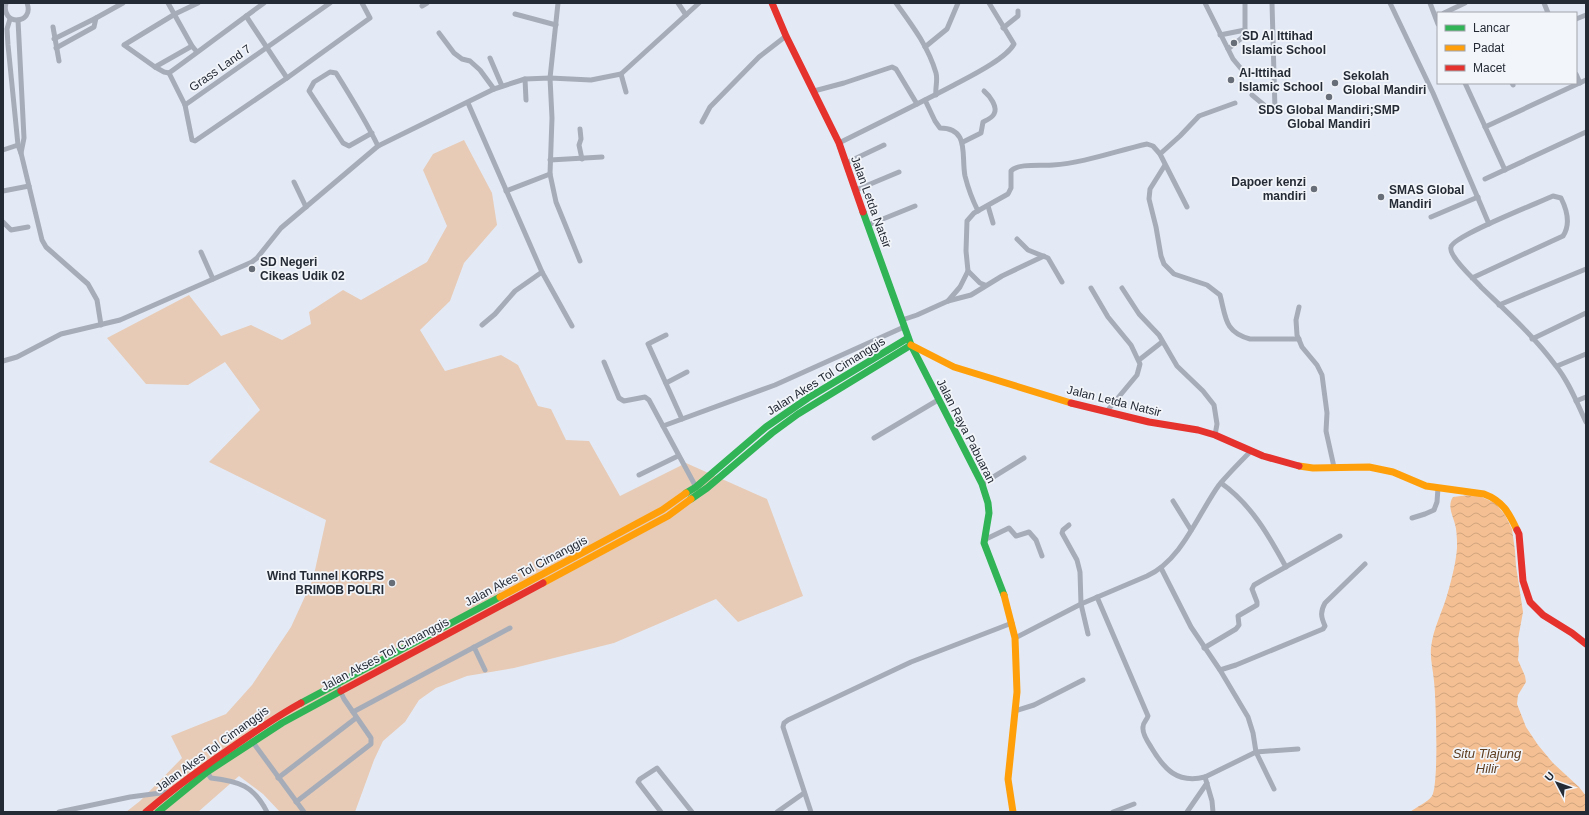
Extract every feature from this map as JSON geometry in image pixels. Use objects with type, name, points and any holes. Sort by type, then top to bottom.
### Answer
[{"type":"main road","name":"Jalan Letda Natsir","points":[[772,3],[786,36],[839,143],[911,345],[954,367],[971,373],[1075,404],[1149,422],[1198,430],[1215,435],[1283,463],[1302,468],[1359,466],[1383,470],[1420,484],[1484,494],[1492,497],[1503,505],[1512,518],[1519,534],[1523,580],[1530,602],[1543,615],[1569,630],[1586,644]]},
{"type":"main road","name":"Jalan Akes Tol Cimanggis","points":[[205,769],[279,715],[338,687],[662,510],[696,487],[766,427],[802,402],[908,338]]},
{"type":"main road","name":"Jalan Raya Pabuaran","points":[[911,345],[982,484],[987,499],[989,513],[984,540],[985,547],[1007,603],[1015,638],[1017,675],[1008,779],[1013,812]]},
{"type":"main road","name":"Jalan Akses Tol Cimanggis","points":[[158,812],[172,795],[205,769],[252,742],[338,687],[668,516],[707,488],[772,433],[798,414],[911,345]]},
{"type":"main road","name":"Jalan Akes Tol Cimanggis","points":[[146,812],[172,795]]},
{"type":"street","points":[[6,3],[4,11],[7,18],[8,45],[18,145],[42,240],[46,246],[88,284],[97,300],[101,325]]},
{"type":"street","points":[[7,18],[18,20],[25,17],[28,10],[27,3]]},
{"type":"street","points":[[54,39],[123,3]]},
{"type":"street","points":[[168,3],[176,14],[192,46],[197,52]]},
{"type":"street","points":[[198,3],[176,14],[124,45],[156,68],[169,73],[185,105],[192,140],[195,142],[370,18],[362,3]]},
{"type":"street","points":[[169,73],[264,3]]},
{"type":"street","name":"Grass Land 7","points":[[185,105],[330,3]]},
{"type":"street","points":[[422,6],[427,3]]},
{"type":"street","points":[[558,3],[550,78],[552,118],[550,174],[556,202],[580,261]]},
{"type":"street","points":[[678,3],[686,15]]},
{"type":"street","points":[[3,361],[17,357],[62,334],[120,320],[257,258],[281,228],[378,146],[494,89],[525,79],[550,78],[591,80],[621,74],[699,3]]},
{"type":"street","points":[[896,3],[918,33],[925,47],[936,75],[936,95]]},
{"type":"street","points":[[925,47],[947,29],[958,3]]},
{"type":"street","points":[[839,143],[936,95],[978,72],[1011,50],[1014,44],[989,3]]},
{"type":"street","points":[[1205,3],[1233,59],[1243,71]]},
{"type":"street","points":[[1228,48],[1242,39],[1245,30],[1245,3]]},
{"type":"street","points":[[1252,95],[1273,112],[1276,110],[1272,3]]},
{"type":"street","points":[[1390,3],[1433,93],[1489,224]]},
{"type":"street","points":[[1430,3],[1436,17]]},
{"type":"street","points":[[1446,12],[1465,3]]},
{"type":"street","points":[[1003,28],[1018,16],[1018,11]]},
{"type":"street","points":[[515,14],[556,25]]},
{"type":"street","points":[[246,16],[287,78]]},
{"type":"street","points":[[56,48],[94,27],[96,18]]},
{"type":"street","points":[[18,20],[24,138],[21,152]]},
{"type":"street","points":[[53,27],[59,61]]},
{"type":"street","points":[[1220,35],[1245,30]]},
{"type":"street","points":[[439,33],[454,53],[462,59],[470,61],[480,70],[494,89]]},
{"type":"street","points":[[702,122],[710,107],[759,57],[786,36]]},
{"type":"street","points":[[156,68],[192,46]]},
{"type":"street","points":[[490,58],[502,86]]},
{"type":"street","points":[[814,91],[892,67],[896,69],[917,104]]},
{"type":"street","points":[[372,133],[350,146],[343,143],[310,91],[314,82],[330,72],[336,73],[372,133],[378,146]]},
{"type":"street","points":[[621,74],[626,92]]},
{"type":"street","points":[[1577,76],[1580,83]]},
{"type":"street","points":[[525,79],[526,100]]},
{"type":"street","points":[[1485,127],[1586,80]]},
{"type":"street","points":[[1465,84],[1504,170]]},
{"type":"street","points":[[963,142],[980,133],[983,122],[995,113],[989,95],[984,91]]},
{"type":"street","points":[[925,100],[940,128],[947,128],[958,134],[963,142],[965,174],[970,195],[978,211]]},
{"type":"street","points":[[468,103],[542,272],[572,326]]},
{"type":"street","points":[[1160,154],[1180,136],[1198,116],[1235,103]]},
{"type":"street","points":[[580,129],[581,139],[579,145],[582,159]]},
{"type":"street","points":[[1485,179],[1586,132]]},
{"type":"street","points":[[948,301],[960,287],[968,271],[966,251],[968,221],[978,211],[1008,194],[1011,188],[1011,171],[1017,166],[1062,164],[1147,144],[1154,146],[1160,154],[1187,207]]},
{"type":"street","points":[[3,150],[18,145]]},
{"type":"street","points":[[846,163],[884,145]]},
{"type":"street","points":[[550,160],[602,157]]},
{"type":"street","points":[[1166,165],[1150,189],[1149,199],[1164,264],[1174,274],[1207,285],[1220,295],[1223,313],[1227,323],[1236,333],[1243,337],[1250,339],[1299,339]]},
{"type":"street","points":[[856,190],[899,172]]},
{"type":"street","points":[[506,191],[550,174]]},
{"type":"street","points":[[294,182],[306,207]]},
{"type":"street","points":[[3,191],[29,186]]},
{"type":"street","points":[[1472,278],[1563,236],[1568,226],[1561,198],[1552,196],[1454,241],[1450,247],[1452,255],[1472,278],[1532,338],[1557,366],[1586,422]]},
{"type":"street","points":[[1431,217],[1478,197]]},
{"type":"street","points":[[868,225],[915,206]]},
{"type":"street","points":[[988,206],[993,223]]},
{"type":"street","points":[[3,222],[11,230],[28,227]]},
{"type":"street","points":[[1017,239],[1028,250],[1044,256],[1052,264],[1062,282]]},
{"type":"street","points":[[201,252],[213,279]]},
{"type":"street","points":[[662,426],[775,385],[917,315],[948,301],[971,295],[985,286],[1044,256]]},
{"type":"street","points":[[1499,305],[1586,269]]},
{"type":"street","points":[[968,271],[985,286]]},
{"type":"street","points":[[482,325],[515,291],[542,272]]},
{"type":"street","points":[[1091,288],[1108,317],[1126,337],[1139,360],[1140,368],[1136,375],[1107,412]]},
{"type":"street","points":[[1122,288],[1136,310],[1159,335],[1177,366],[1203,391],[1214,405],[1217,424],[1215,435]]},
{"type":"street","points":[[1299,307],[1296,327],[1299,339],[1302,346],[1317,364],[1322,375],[1327,413],[1326,431],[1334,467]]},
{"type":"street","points":[[1532,338],[1586,313]]},
{"type":"street","points":[[666,335],[648,344],[682,419]]},
{"type":"street","points":[[1139,360],[1162,342]]},
{"type":"street","points":[[1557,366],[1586,354]]},
{"type":"street","points":[[604,362],[619,398],[624,400],[645,397],[648,400],[696,487]]},
{"type":"street","points":[[666,383],[687,372]]},
{"type":"street","points":[[1576,401],[1586,396]]},
{"type":"street","points":[[874,438],[938,400]]},
{"type":"street","points":[[1015,638],[1081,604],[1151,574],[1161,568],[1191,530],[1221,483],[1251,451]]},
{"type":"street","points":[[639,475],[678,456]]},
{"type":"street","points":[[982,484],[1024,458]]},
{"type":"street","points":[[1221,483],[1239,498],[1261,523],[1286,568]]},
{"type":"street","points":[[1412,518],[1434,510],[1437,502],[1438,488]]},
{"type":"street","points":[[1173,501],[1191,530]]},
{"type":"street","points":[[1069,525],[1063,530],[1062,533],[1077,560],[1080,572],[1081,604],[1088,634]]},
{"type":"street","points":[[984,540],[1009,528],[1016,536],[1029,532],[1036,540],[1042,556]]},
{"type":"street","points":[[1204,648],[1236,629],[1239,624],[1238,616],[1257,605],[1252,591],[1254,585],[1340,536]]},
{"type":"street","points":[[1220,670],[1323,630],[1325,626],[1321,616],[1325,603],[1365,564]]},
{"type":"street","points":[[1161,568],[1184,616],[1220,670],[1248,716],[1256,752],[1274,789]]},
{"type":"street","points":[[1097,598],[1148,716],[1142,729],[1165,769],[1184,778],[1197,779],[1256,752],[1298,749]]},
{"type":"street","points":[[811,812],[783,727],[784,723],[911,662],[1012,623]]},
{"type":"street","points":[[353,712],[510,628]]},
{"type":"street","points":[[474,647],[485,670]]},
{"type":"street","points":[[1015,711],[1034,705],[1083,680]]},
{"type":"street","points":[[296,802],[372,744],[371,738],[356,718],[338,687]]},
{"type":"street","points":[[278,778],[356,718]]},
{"type":"street","points":[[252,742],[304,812]]},
{"type":"street","points":[[661,812],[638,782],[656,768],[692,812]]},
{"type":"street","points":[[205,769],[211,778],[232,780],[250,789],[261,799],[267,812]]},
{"type":"street","points":[[1205,776],[1208,783],[1213,812]]},
{"type":"street","points":[[1187,812],[1208,783]]},
{"type":"street","points":[[776,812],[804,792]]},
{"type":"street","points":[[59,812],[130,797],[172,795]]},
{"type":"street","points":[[1113,812],[1134,804]]},
{"type":"shaded area","points":[[464,140],[492,193],[497,225],[464,263],[450,301],[420,330],[445,371],[501,355],[518,365],[538,406],[551,409],[566,440],[589,441],[620,496],[686,463],[767,499],[803,596],[738,622],[716,599],[614,643],[514,668],[467,676],[436,688],[419,700],[405,722],[383,741],[374,760],[355,812],[280,812],[263,794],[239,776],[198,812],[126,812],[140,801],[182,758],[171,736],[226,714],[252,685],[291,627],[313,579],[326,520],[209,462],[260,410],[225,362],[188,385],[146,384],[107,338],[189,295],[221,336],[251,325],[282,340],[311,324],[309,312],[343,290],[361,300],[427,262],[447,226],[423,170],[433,154]]},
{"type":"water","name":"Situ Tlajung Hilir","points":[[1469,495],[1479,496],[1495,503],[1505,515],[1512,529],[1523,612],[1518,639],[1518,660],[1526,682],[1518,695],[1517,704],[1526,727],[1538,745],[1553,763],[1579,787],[1586,796],[1586,812],[1410,812],[1430,798],[1434,789],[1436,776],[1436,722],[1431,648],[1434,633],[1454,570],[1457,548],[1457,534],[1450,505],[1453,497]]},
{"type":"traffic: fast","points":[[863,212],[911,345],[982,484],[988,503],[989,513],[984,543],[1004,595]]},
{"type":"traffic: fast","points":[[686,493],[696,487],[766,427],[808,398],[908,338]]},
{"type":"traffic: fast","points":[[691,499],[707,488],[772,433],[798,414],[911,345]]},
{"type":"traffic: fast","points":[[301,703],[500,597]]},
{"type":"traffic: fast","points":[[158,812],[207,772],[282,723],[341,691]]},
{"type":"traffic: slow","points":[[911,345],[954,367],[1071,403]]},
{"type":"traffic: slow","points":[[1299,466],[1313,468],[1369,467],[1393,472],[1426,486],[1484,494],[1496,500],[1505,508],[1517,530]]},
{"type":"traffic: slow","points":[[500,597],[662,510],[686,493]]},
{"type":"traffic: slow","points":[[543,583],[668,516],[691,499]]},
{"type":"traffic: slow","points":[[1004,595],[1015,638],[1017,692],[1008,779],[1013,812]]},
{"type":"traffic: jam","points":[[772,3],[786,36],[839,143],[863,212]]},
{"type":"traffic: jam","points":[[1071,403],[1149,422],[1198,430],[1215,435],[1263,456],[1299,466]]},
{"type":"traffic: jam","points":[[1517,530],[1519,534],[1523,581],[1530,602],[1543,615],[1572,633],[1586,644]]},
{"type":"traffic: jam","points":[[341,691],[543,583]]},
{"type":"traffic: jam","points":[[146,812],[211,762],[301,703]]},
{"type":"place","name":"SD Al Ittihad Islamic School","points":[[1234,43]]},
{"type":"place","name":"Al-Ittihad Islamic School","points":[[1231,80]]},
{"type":"place","name":"Sekolah Global Mandiri","points":[[1335,83]]},
{"type":"place","name":"SDS Global Mandiri;SMP Global Mandiri","points":[[1329,97]]},
{"type":"place","name":"Dapoer kenzi mandiri","points":[[1314,189]]},
{"type":"place","name":"SMAS Global Mandiri","points":[[1381,197]]},
{"type":"place","name":"SD Negeri Cikeas Udik 02","points":[[252,269]]},
{"type":"place","name":"Wind Tunnel KORPS BRIMOB POLRI","points":[[392,583]]}]
